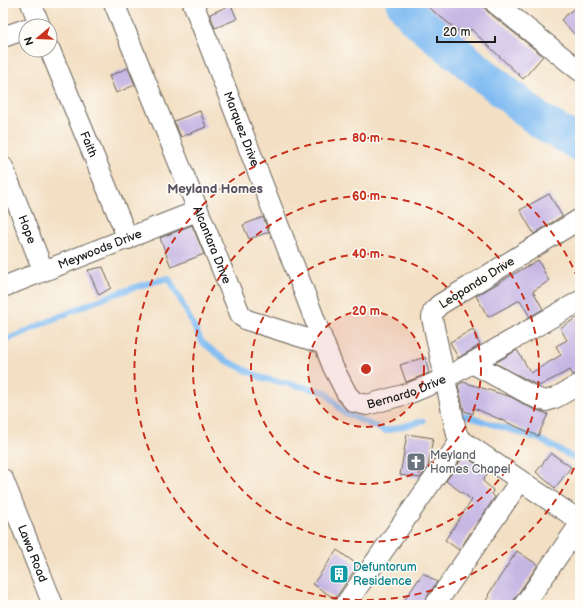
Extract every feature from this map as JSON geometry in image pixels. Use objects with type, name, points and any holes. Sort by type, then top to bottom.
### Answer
[{"type":"street","points":[[31,3],[34,18]]},
{"type":"street","name":"Alcantara Drive","points":[[114,3],[240,316],[247,320],[324,344]]},
{"type":"street","name":"Marquez Drive","points":[[193,3],[324,344]]},
{"type":"street","points":[[507,7],[580,71]]},
{"type":"street","points":[[3,37],[18,32]]},
{"type":"street","name":"Faith","points":[[53,58],[128,239]]},
{"type":"street","name":"Hope","points":[[3,167],[43,270]]},
{"type":"street","name":"Meywoods Drive","points":[[3,287],[43,270],[128,239],[197,211]]},
{"type":"street","name":"Leopando Drive","points":[[461,440],[454,430],[432,318],[433,312],[438,305],[580,219]]},
{"type":"street","name":"Bernardo Drive","points":[[324,344],[346,394],[354,402],[367,406],[410,393],[444,379],[580,301]]},
{"type":"street","points":[[472,363],[536,398],[546,401],[555,398],[580,384]]},
{"type":"street","points":[[345,605],[461,440],[580,522],[524,605]]},
{"type":"street","name":"Lawa Road","points":[[3,479],[53,605]]},
{"type":"street","points":[[435,605],[520,481]]},
{"type":"building","points":[[423,3],[481,3],[488,12],[543,56],[523,79],[471,29],[466,37]]},
{"type":"building","points":[[580,3],[580,40],[561,20]]},
{"type":"building","points":[[231,5],[237,19],[215,28],[210,14]]},
{"type":"building","points":[[128,68],[135,85],[116,93],[109,76]]},
{"type":"building","points":[[200,111],[206,127],[181,137],[174,121]]},
{"type":"building","points":[[549,194],[562,216],[534,234],[520,210]]},
{"type":"building","points":[[263,217],[269,232],[249,239],[243,225]]},
{"type":"building","points":[[192,225],[204,254],[171,267],[160,238]]},
{"type":"building","points":[[538,260],[549,281],[533,291],[543,309],[530,317],[520,300],[488,317],[476,296]]},
{"type":"building","points":[[103,267],[111,288],[99,295],[88,270]]},
{"type":"building","points":[[580,316],[580,373],[573,375],[570,370],[539,386],[495,363],[517,350],[531,373],[561,355],[556,346],[567,340],[560,328]]},
{"type":"building","points":[[473,329],[480,345],[458,358],[450,342]]},
{"type":"building","points":[[425,357],[429,373],[406,382],[400,365]]},
{"type":"building","points":[[463,382],[511,397],[531,408],[548,414],[538,436],[474,408],[473,414],[464,411],[458,385]]},
{"type":"building","name":"Meyland Homes Chapel","points":[[407,434],[433,438],[428,467],[420,478],[400,475]]},
{"type":"building","points":[[551,453],[571,467],[555,488],[536,472]]},
{"type":"building","points":[[464,456],[488,472],[483,481],[493,490],[492,494],[495,497],[459,550],[445,540],[472,500],[446,481]]},
{"type":"building","points":[[337,550],[358,565],[335,599],[313,584]]},
{"type":"building","points":[[517,551],[538,565],[515,598],[513,605],[483,605],[489,596],[488,595]]},
{"type":"building","points":[[423,573],[437,582],[426,598],[424,605],[401,605]]},
{"type":"waterway","points":[[403,3],[414,18],[540,121],[580,144]]},
{"type":"waterway","points":[[6,340],[106,297],[148,283],[169,278],[202,342],[225,360],[262,378],[326,392],[343,412],[385,431],[423,421]]},
{"type":"waterway","points":[[460,414],[539,439],[580,461]]},
{"type":"place","name":"Meyland Homes Chapel","points":[[416,462]]},
{"type":"place","name":"Defuntorum Residence","points":[[339,574]]},
{"type":"district","name":"Meyland Homes","points":[[215,189]]}]
